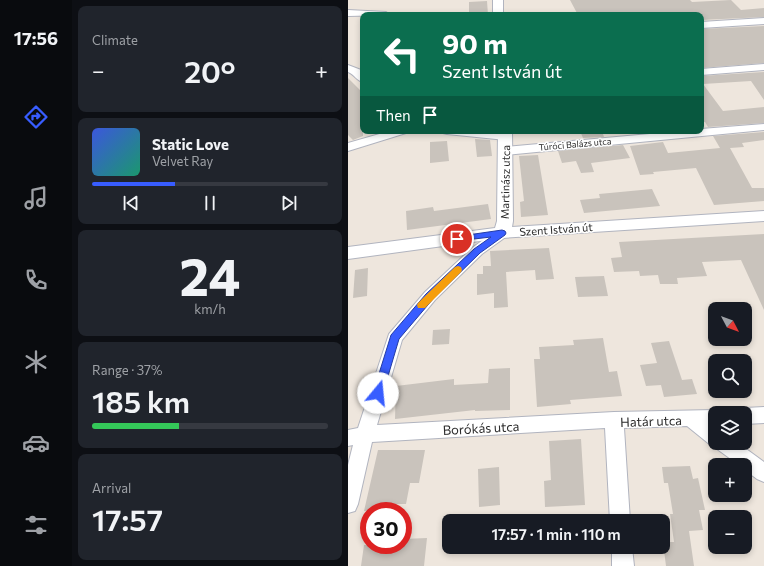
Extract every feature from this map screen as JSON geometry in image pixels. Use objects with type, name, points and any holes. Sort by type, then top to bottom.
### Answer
[{"type":"street","points":[[498,0],[498,12]]},
{"type":"street","points":[[348,13],[360,14]]},
{"type":"street","points":[[704,25],[764,21]]},
{"type":"street","points":[[704,72],[764,67]]},
{"type":"street","points":[[348,68],[357,72],[360,76]]},
{"type":"street","name":"Túróci Balázs utca","points":[[704,133],[764,127]]},
{"type":"street","points":[[348,147],[392,134]]},
{"type":"street","name":"Martinász utca","points":[[502,233],[505,221],[505,134]]},
{"type":"street","name":"Túróci Balázs utca","points":[[505,151],[688,134]]},
{"type":"street","name":"Szent István út","points":[[348,253],[502,233],[764,216]]},
{"type":"street","points":[[348,504],[357,436],[395,338],[430,296],[477,251],[502,233]]},
{"type":"street","points":[[752,416],[764,415]]},
{"type":"street","name":"Határ utca","points":[[620,514],[614,420],[708,418]]},
{"type":"street","points":[[691,419],[708,432]]},
{"type":"street","name":"Borókás utca","points":[[357,436],[614,420]]},
{"type":"street","points":[[733,450],[764,473]]},
{"type":"street","points":[[622,554],[623,566]]},
{"type":"building","points":[[570,0],[690,0],[692,2],[731,0],[741,10],[764,8],[764,17],[704,20],[704,12],[576,12]]},
{"type":"building","points":[[487,1],[488,12],[469,12],[469,2]]},
{"type":"building","points":[[764,26],[764,63],[704,68],[704,29]]},
{"type":"building","points":[[764,72],[764,100],[751,81],[704,84],[704,76]]},
{"type":"building","points":[[348,78],[360,90],[360,134],[363,134],[363,136],[353,140],[348,135]]},
{"type":"building","points":[[704,85],[723,111],[764,107],[764,123],[708,127],[705,122]]},
{"type":"building","points":[[764,132],[764,140],[742,143],[744,147],[730,148],[752,188],[764,188],[764,201],[714,205],[696,168],[653,172],[654,174],[640,175],[630,146],[663,142],[668,153],[720,148],[713,136]]},
{"type":"building","points":[[581,134],[603,134],[604,137],[583,138]]},
{"type":"building","points":[[475,139],[490,140],[492,156],[477,157]]},
{"type":"building","points":[[447,141],[449,161],[430,163],[430,142]]},
{"type":"building","points":[[623,145],[630,158],[591,163],[594,172],[581,173],[576,161],[562,163],[558,151]]},
{"type":"building","points":[[538,155],[548,215],[521,217],[520,202],[524,201],[519,156]]},
{"type":"building","points":[[652,189],[660,206],[584,213],[580,200],[600,198],[599,194]]},
{"type":"building","points":[[488,204],[491,219],[407,230],[406,211],[433,207],[434,211]]},
{"type":"building","points":[[764,234],[764,310],[741,260],[702,262],[707,276],[677,278],[678,284],[660,284],[658,275],[640,276],[639,271],[614,272],[611,258],[622,257],[619,242]]},
{"type":"building","points":[[549,248],[554,279],[536,280],[535,270],[506,272],[508,307],[494,308],[494,293],[477,295],[477,274],[483,274],[483,266],[491,266],[490,251]]},
{"type":"building","points":[[368,268],[367,296],[353,298],[355,270]]},
{"type":"building","points":[[604,276],[608,296],[578,297],[575,277]]},
{"type":"building","points":[[450,329],[449,344],[432,345],[433,330]]},
{"type":"building","points":[[603,338],[609,372],[617,371],[622,396],[570,400],[571,404],[537,407],[534,359],[540,359],[539,347],[574,345],[573,340]]},
{"type":"building","points":[[669,341],[682,380],[692,379],[697,394],[664,397],[661,385],[646,386],[640,365],[657,363],[651,343]]},
{"type":"building","points":[[510,368],[510,410],[475,410],[395,419],[396,386],[454,379],[454,385],[488,383],[489,369]]},
{"type":"building","points":[[581,439],[585,505],[545,507],[544,481],[551,480],[549,441]]},
{"type":"building","points":[[378,450],[425,450],[419,483],[410,483],[406,502],[366,502]]},
{"type":"building","points":[[690,466],[693,479],[698,478],[705,510],[699,510],[703,530],[689,531],[694,566],[666,566],[664,554],[670,554],[670,542],[674,542],[670,514],[673,514],[668,483],[664,483],[662,467]]},
{"type":"building","points":[[499,467],[500,505],[479,507],[478,469]]},
{"type":"building","points":[[427,538],[424,566],[361,566],[363,554],[412,554],[412,539]]},
{"type":"slow traffic","points":[[422,305],[458,270]]},
{"type":"route","points":[[378,393],[395,338],[411,317],[430,296],[477,251],[502,233],[457,239]]}]
